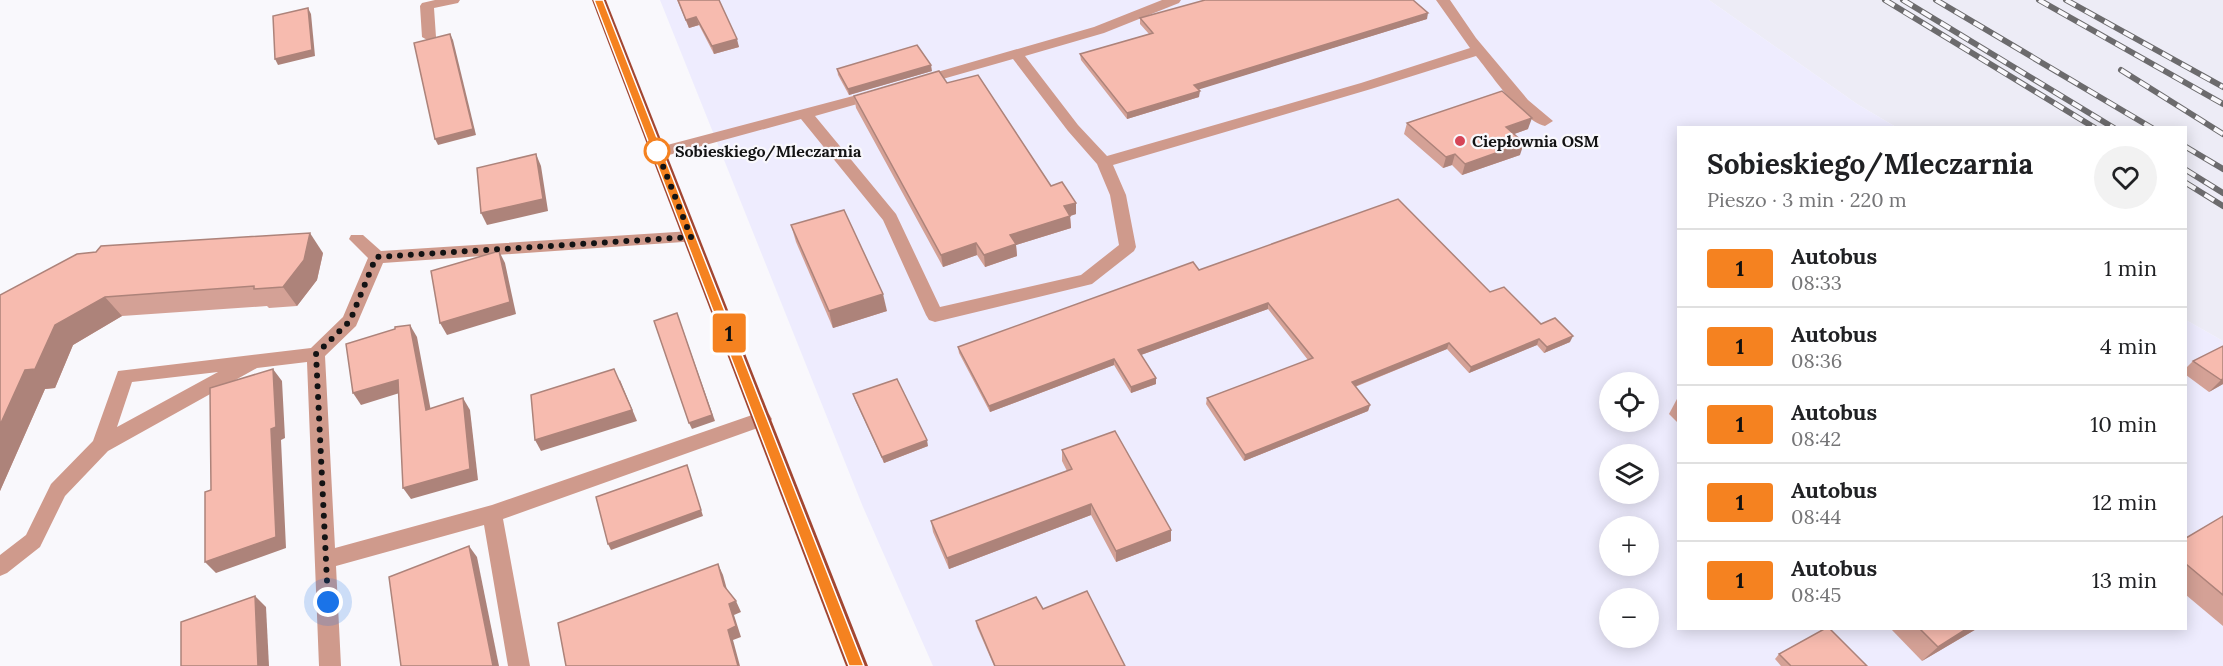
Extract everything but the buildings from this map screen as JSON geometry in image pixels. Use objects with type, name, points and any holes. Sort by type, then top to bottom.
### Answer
[{"type":"main road","points":[[599,0],[857,666]]},
{"type":"lane","points":[[429,37],[427,6],[453,0]]},
{"type":"lane","points":[[658,153],[806,115],[1099,30],[1174,0]]},
{"type":"lane","points":[[1443,0],[1479,50],[1523,103],[1545,121]]},
{"type":"lane","points":[[1104,162],[1366,86],[1479,50]]},
{"type":"lane","points":[[806,115],[890,218],[935,315],[1086,280],[1128,247],[1118,195],[1104,162],[1058,110],[1016,53]]},
{"type":"lane","points":[[357,239],[376,257],[691,237]]},
{"type":"lane","points":[[101,445],[125,376],[316,354],[350,321],[376,257]]},
{"type":"lane","points":[[316,354],[330,666]]},
{"type":"lane","points":[[0,567],[33,541],[58,490],[101,445],[254,361]]},
{"type":"lane","points":[[327,559],[492,514],[762,419]]},
{"type":"lane","points":[[492,514],[519,666]]},
{"type":"shaded area","points":[[660,0],[1709,0],[1857,104],[1894,126],[1677,126],[1677,630],[2187,630],[2187,321],[2223,341],[2223,666],[933,666],[863,507]]},
{"type":"shaded area","points":[[1709,0],[2223,0],[2223,341],[2187,321],[2187,126],[1894,126],[1857,104]]},
{"type":"railway","points":[[1885,0],[2092,126]]},
{"type":"railway","points":[[1903,0],[2111,126]]},
{"type":"railway","points":[[1936,0],[2149,126]]},
{"type":"railway","points":[[2039,0],[2223,104]]},
{"type":"railway","points":[[2066,0],[2223,87]]},
{"type":"railway","points":[[2121,70],[2223,134]]},
{"type":"railway","points":[[2187,148],[2223,169]]},
{"type":"railway","points":[[2187,171],[2223,193]]},
{"type":"railway","points":[[2187,184],[2223,206]]},
{"type":"bus line","name":"1","points":[[599,0],[857,666]]},
{"type":"place","name":"Ciepłownia OSM","points":[[1460,141]]},
{"type":"place","name":"Sobieskiego/Mleczarnia","points":[[657,151]]},
{"type":"route","points":[[328,602],[316,354],[350,321],[376,257],[691,237],[657,151]]}]
